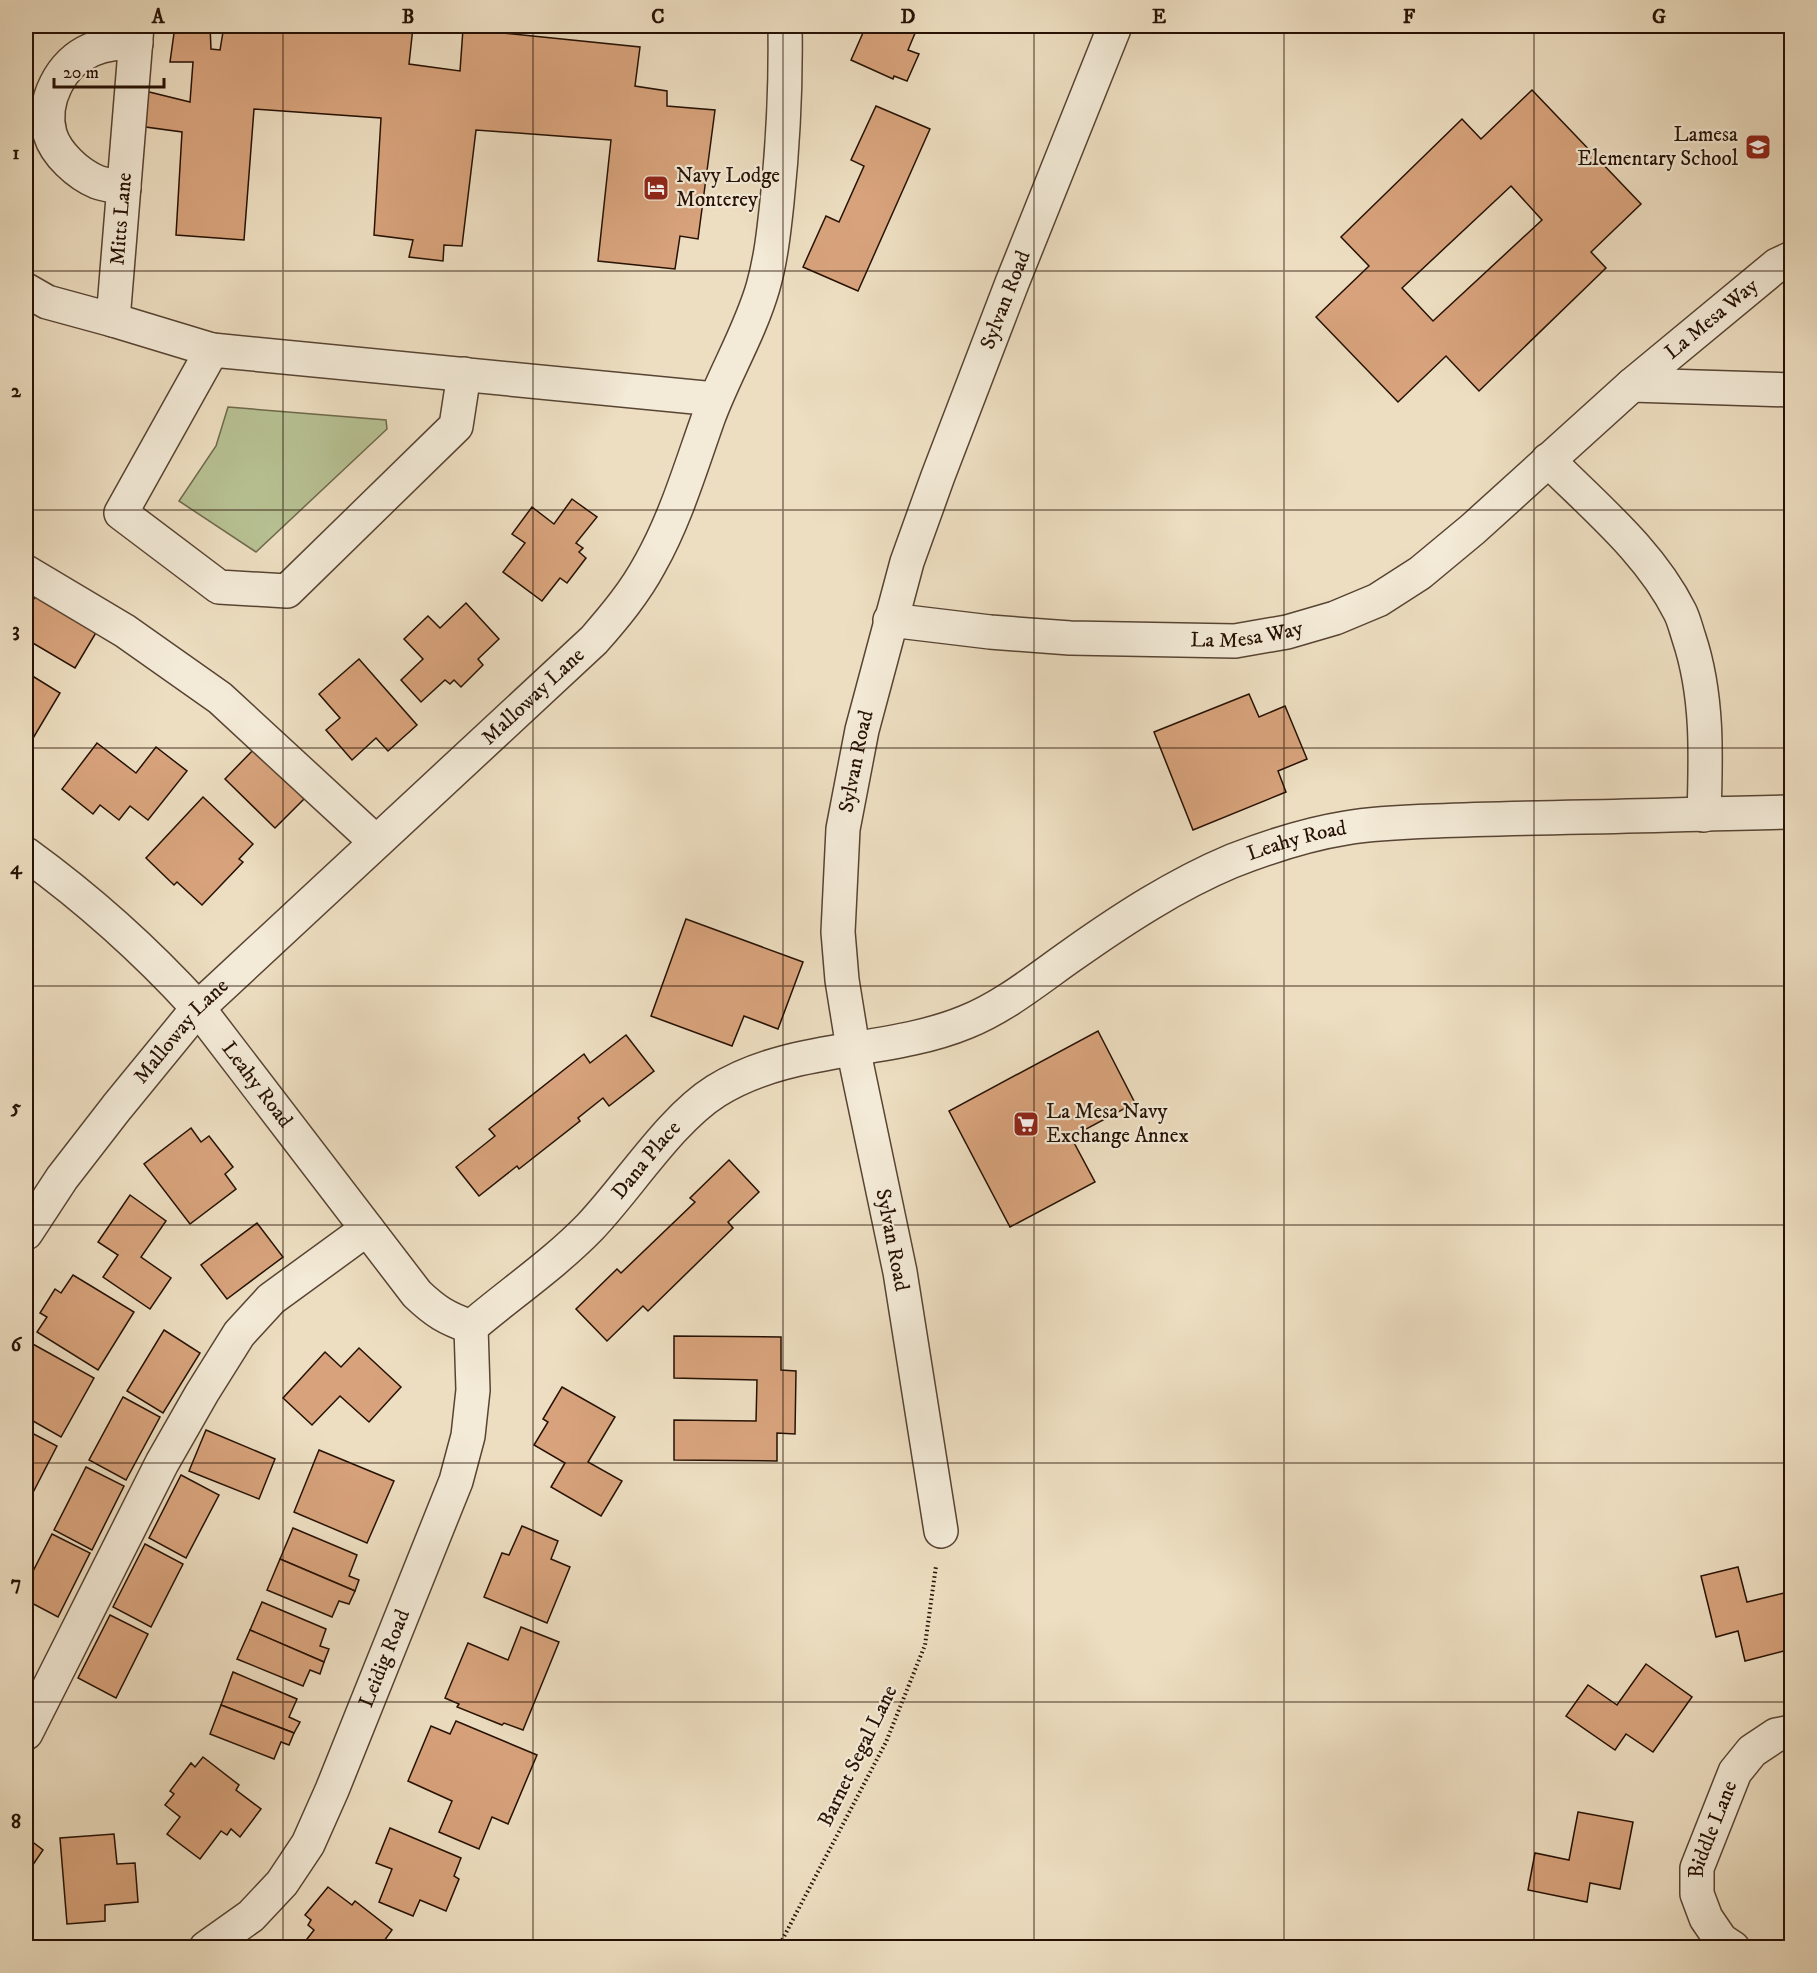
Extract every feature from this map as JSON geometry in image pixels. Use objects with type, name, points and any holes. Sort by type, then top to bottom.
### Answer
[{"type":"street","name":"Malloway Lane","points":[[26,1233],[75,1160],[198,1008],[594,640],[626,603],[650,564],[670,522],[715,399],[744,337],[763,287],[773,241],[780,175],[786,65],[785,26]]},
{"type":"street","name":"Sylvan Road","points":[[941,1531],[900,1272],[853,1048],[842,980],[838,932],[842,839],[859,742],[907,562],[1012,283],[1115,26]]},
{"type":"street","points":[[124,188],[97,182],[77,170],[60,154],[50,135],[48,116],[51,96],[60,76],[75,59],[91,50],[136,34]]},
{"type":"street","name":"Mitts Lane","points":[[113,320],[136,34]]},
{"type":"street","name":"La Mesa Way","points":[[890,620],[990,632],[1070,638],[1235,640],[1287,632],[1335,618],[1378,600],[1420,573],[1473,529],[1632,385],[1777,265],[1791,258]]},
{"type":"street","points":[[26,290],[47,302],[212,350],[715,399]]},
{"type":"street","points":[[212,350],[121,513],[219,587],[287,591],[456,426],[464,374]]},
{"type":"street","name":"La Mesa Way","points":[[1632,385],[1791,390]]},
{"type":"street","points":[[1548,460],[1632,545],[1661,580],[1681,613],[1696,659],[1704,711],[1706,760],[1704,815]]},
{"type":"street","points":[[26,572],[125,631],[220,698],[376,842]]},
{"type":"street","name":"Leahy Road","points":[[853,1048],[897,1041],[966,1022],[999,1005],[1120,921],[1177,887],[1232,861],[1292,840],[1346,828],[1401,822],[1791,812]]},
{"type":"street","name":"Leahy Road","points":[[26,855],[64,882],[113,925],[198,1008],[417,1294],[431,1308],[471,1327]]},
{"type":"street","name":"Dana Place","points":[[471,1327],[565,1252],[621,1194],[658,1147],[689,1113],[716,1091],[783,1063],[853,1048]]},
{"type":"street","points":[[26,1733],[162,1464],[239,1334],[271,1299],[367,1229]]},
{"type":"street","name":"Leidig Road","points":[[206,1947],[251,1916],[282,1883],[308,1844],[332,1790],[456,1481],[468,1436],[472,1390],[471,1327]]},
{"type":"street","name":"Biddle Lane","points":[[1733,1947],[1722,1940],[1706,1918],[1697,1894],[1697,1868],[1735,1772],[1752,1751],[1776,1735],[1791,1732]]},
{"type":"path","name":"Barnet Segal Lane","points":[[778,1947],[886,1743],[924,1645],[941,1531]]},
{"type":"green space","points":[[228,407],[386,420],[387,429],[256,552],[179,501],[216,446]]},
{"type":"building","name":"Navy Lodge Monterey","points":[[175,26],[210,26],[211,49],[220,50],[224,26],[413,27],[409,64],[460,71],[463,29],[640,47],[635,86],[667,91],[667,106],[715,110],[698,239],[680,236],[675,269],[598,261],[611,140],[476,130],[462,246],[444,245],[443,261],[409,257],[413,240],[374,235],[381,118],[254,109],[244,240],[176,235],[182,132],[131,125],[133,88],[190,102],[193,62],[170,62]]},
{"type":"building","points":[[866,26],[918,26],[908,50],[919,54],[907,81],[894,76],[893,79],[851,60]]},
{"type":"building","points":[[1532,90],[1641,204],[1591,252],[1606,268],[1479,391],[1446,356],[1398,402],[1316,317],[1369,266],[1341,237],[1462,119],[1481,139]],"holes":[[[1511,186],[1542,220],[1433,321],[1402,288]]]},
{"type":"building","points":[[876,106],[930,129],[858,291],[803,267],[826,216],[839,222],[864,166],[851,160]]},
{"type":"building","points":[[572,499],[597,517],[576,543],[583,548],[579,552],[586,558],[567,583],[560,578],[542,601],[503,572],[525,543],[512,534],[532,507],[554,524]]},
{"type":"building","points":[[36,595],[97,631],[75,668],[26,639],[26,612]]},
{"type":"building","points":[[466,603],[499,639],[478,659],[483,665],[461,687],[454,680],[450,684],[445,680],[421,702],[401,680],[423,659],[404,639],[428,616],[440,628]]},
{"type":"building","points":[[359,659],[417,725],[388,751],[376,738],[352,760],[326,730],[340,718],[319,694]]},
{"type":"building","points":[[26,672],[60,693],[26,750]]},
{"type":"building","points":[[1249,694],[1259,717],[1285,706],[1307,759],[1278,771],[1286,792],[1193,830],[1154,732]]},
{"type":"building","points":[[97,743],[136,773],[156,747],[187,771],[148,820],[130,806],[119,820],[100,805],[93,814],[62,789]]},
{"type":"building","points":[[255,748],[305,798],[275,828],[225,779]]},
{"type":"building","points":[[203,797],[253,844],[239,859],[243,862],[202,905],[177,882],[174,885],[146,858]]},
{"type":"building","points":[[686,919],[803,962],[778,1029],[744,1016],[732,1046],[651,1016]]},
{"type":"building","name":"La Mesa Navy Exchange Annex","points":[[1098,1031],[1135,1103],[1071,1137],[1095,1182],[1010,1227],[949,1111]]},
{"type":"building","points":[[626,1035],[654,1071],[609,1106],[603,1098],[578,1118],[580,1121],[519,1169],[517,1166],[479,1196],[456,1167],[495,1136],[489,1129],[584,1054],[590,1063]]},
{"type":"building","points":[[191,1128],[201,1142],[209,1136],[233,1167],[225,1174],[236,1189],[190,1224],[144,1164]]},
{"type":"building","points":[[729,1160],[759,1192],[728,1222],[733,1228],[648,1311],[643,1306],[607,1341],[576,1309],[617,1269],[621,1273],[695,1202],[690,1198]]},
{"type":"building","points":[[130,1195],[166,1221],[141,1257],[171,1278],[150,1309],[103,1277],[118,1255],[98,1242]]},
{"type":"building","points":[[257,1223],[283,1257],[227,1299],[201,1265]]},
{"type":"building","points":[[73,1275],[134,1312],[98,1370],[37,1332],[47,1317],[40,1313],[55,1289],[61,1293]]},
{"type":"building","points":[[164,1330],[200,1353],[163,1413],[127,1391]]},
{"type":"building","points":[[674,1336],[781,1337],[781,1370],[796,1371],[795,1434],[777,1433],[777,1461],[674,1460],[674,1420],[756,1421],[757,1380],[674,1378]]},
{"type":"building","points":[[31,1343],[94,1378],[61,1437],[26,1417],[26,1353]]},
{"type":"building","points":[[359,1348],[401,1387],[369,1422],[340,1396],[312,1425],[283,1398],[325,1352],[341,1367]]},
{"type":"building","points":[[562,1387],[615,1417],[588,1462],[622,1481],[601,1516],[551,1487],[565,1463],[534,1445],[548,1422],[543,1419]]},
{"type":"building","points":[[123,1397],[160,1417],[126,1480],[89,1460]]},
{"type":"building","points":[[26,1430],[57,1446],[26,1506]]},
{"type":"building","points":[[206,1430],[275,1459],[259,1499],[189,1471]]},
{"type":"building","points":[[319,1450],[394,1481],[367,1543],[294,1512]]},
{"type":"building","points":[[86,1467],[124,1486],[92,1550],[54,1530]]},
{"type":"building","points":[[181,1475],[219,1495],[186,1558],[149,1538]]},
{"type":"building","points":[[522,1526],[558,1541],[551,1559],[570,1567],[547,1623],[484,1597],[502,1553],[509,1555]]},
{"type":"building","points":[[293,1528],[357,1555],[349,1576],[359,1580],[355,1591],[280,1559]]},
{"type":"building","points":[[52,1534],[90,1553],[58,1617],[26,1600],[26,1585]]},
{"type":"building","points":[[145,1544],[183,1564],[151,1627],[113,1607]]},
{"type":"building","points":[[280,1559],[355,1591],[349,1604],[339,1601],[332,1617],[267,1590]]},
{"type":"building","points":[[1738,1567],[1747,1602],[1792,1591],[1792,1649],[1745,1661],[1738,1631],[1716,1637],[1701,1576]]},
{"type":"building","points":[[262,1602],[326,1629],[320,1646],[329,1649],[324,1662],[250,1630]]},
{"type":"building","points":[[110,1615],[148,1634],[116,1698],[78,1678]]},
{"type":"building","points":[[521,1627],[559,1642],[523,1730],[504,1723],[502,1725],[457,1707],[459,1704],[445,1698],[468,1643],[508,1660]]},
{"type":"building","points":[[250,1630],[324,1662],[320,1674],[310,1670],[303,1686],[237,1659]]},
{"type":"building","points":[[1646,1664],[1692,1697],[1653,1752],[1626,1734],[1615,1750],[1566,1716],[1588,1685],[1617,1705]]},
{"type":"building","points":[[233,1672],[297,1699],[289,1717],[300,1722],[294,1733],[221,1705]]},
{"type":"building","points":[[221,1705],[294,1733],[289,1745],[281,1742],[274,1759],[210,1734]]},
{"type":"building","points":[[456,1721],[537,1755],[508,1824],[492,1817],[479,1849],[439,1832],[452,1801],[408,1781],[431,1726],[450,1734]]},
{"type":"building","points":[[203,1757],[239,1785],[236,1790],[261,1809],[240,1837],[231,1829],[227,1835],[221,1831],[200,1859],[167,1834],[180,1817],[165,1805],[174,1794],[170,1791],[191,1763],[195,1767]]},
{"type":"building","points":[[1578,1812],[1633,1822],[1620,1889],[1590,1883],[1587,1902],[1528,1890],[1535,1853],[1569,1860]]},
{"type":"building","points":[[390,1828],[461,1858],[454,1876],[459,1879],[446,1911],[420,1900],[413,1916],[379,1902],[392,1869],[376,1863]]},
{"type":"building","points":[[114,1834],[117,1864],[135,1863],[138,1902],[105,1905],[105,1921],[67,1924],[60,1838]]},
{"type":"building","points":[[26,1837],[43,1850],[26,1875]]},
{"type":"building","points":[[328,1887],[352,1905],[355,1901],[392,1930],[379,1948],[300,1948],[314,1930],[308,1925],[311,1920],[305,1915]]},
{"type":"place","name":"Lamesa Elementary School","points":[[1758,147]]},
{"type":"place","name":"Navy Lodge Monterey","points":[[656,188]]},
{"type":"place","name":"La Mesa Navy Exchange Annex","points":[[1026,1124]]}]
